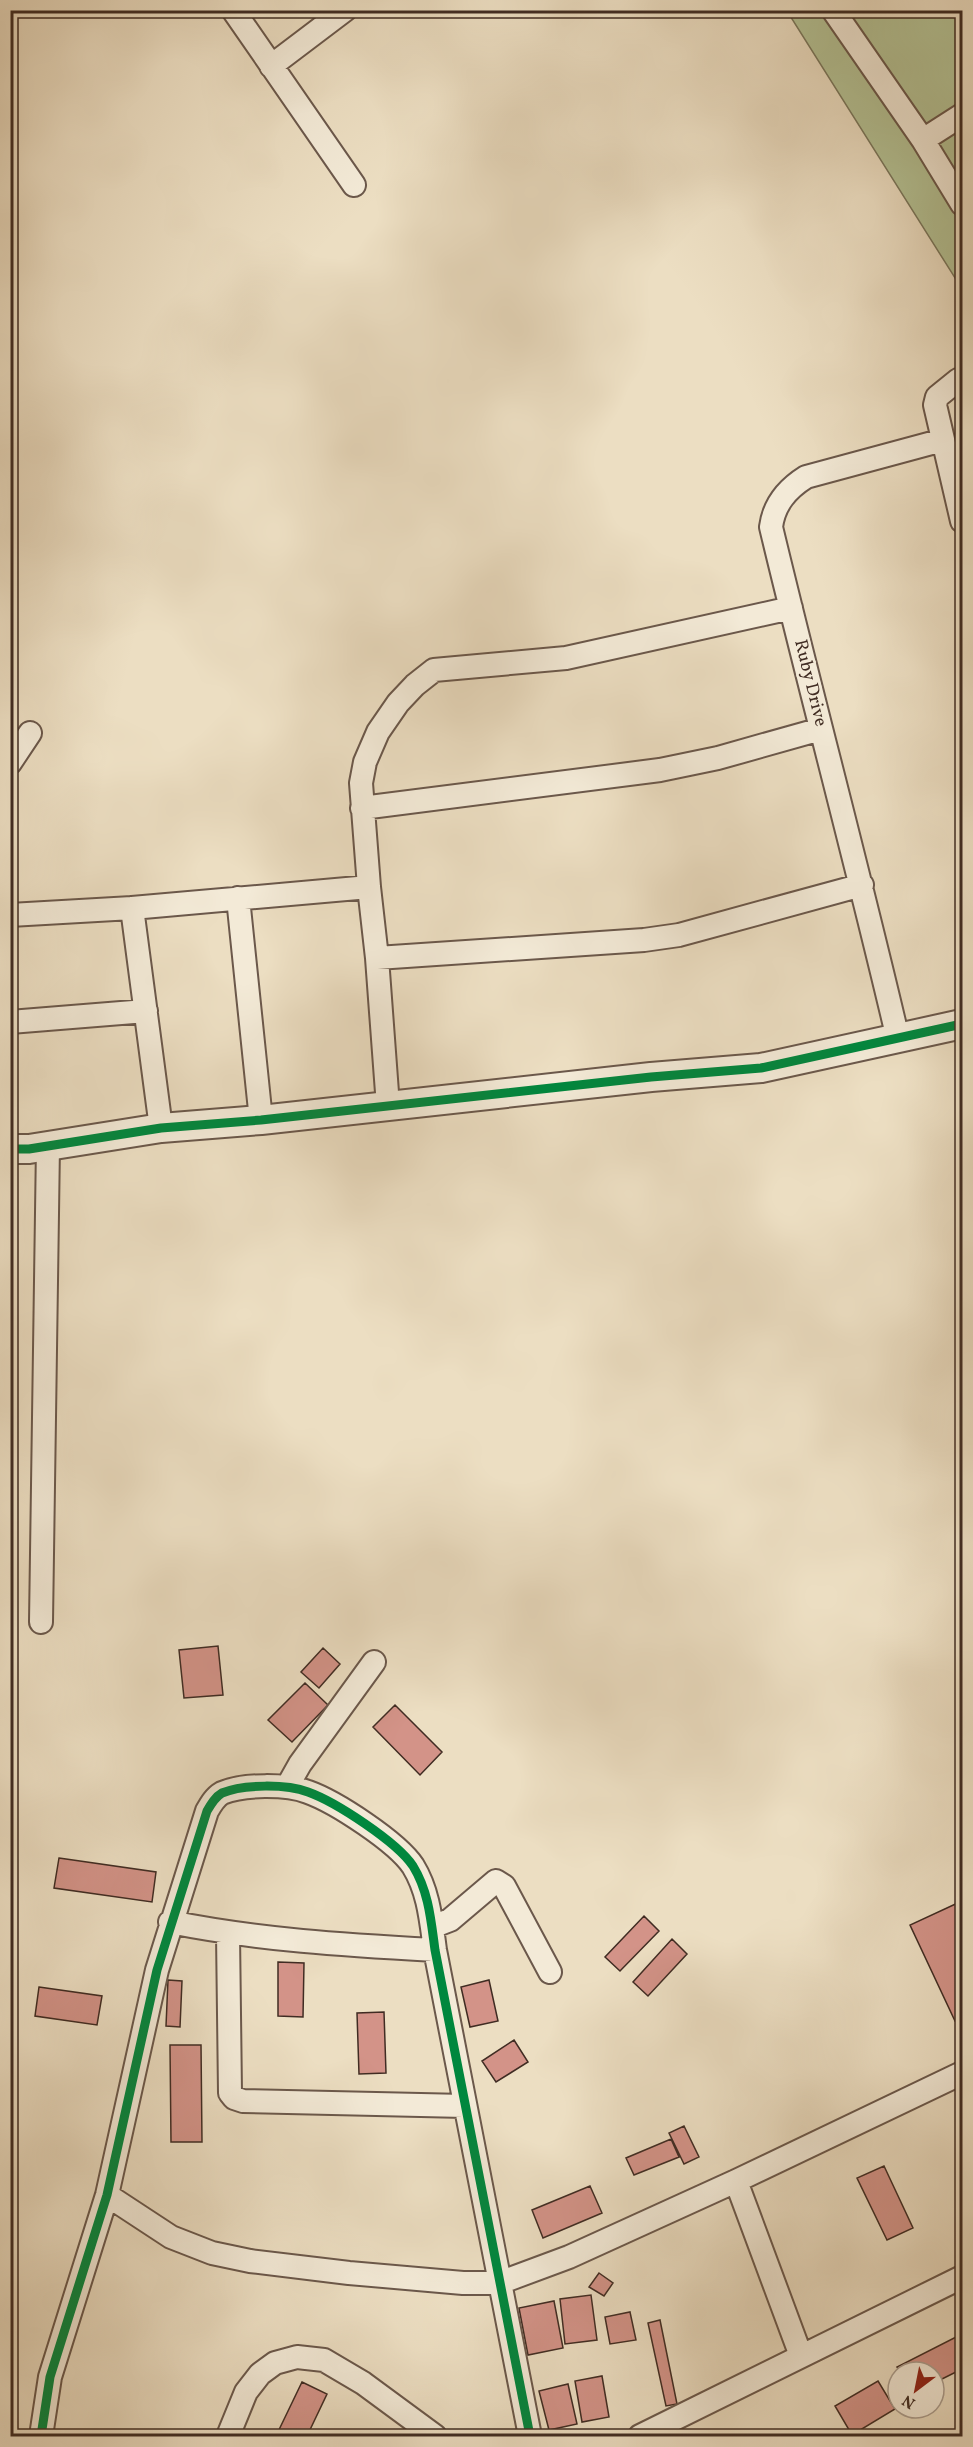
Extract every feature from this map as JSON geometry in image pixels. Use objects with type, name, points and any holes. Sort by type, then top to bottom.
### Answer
[{"type":"street","points":[[232,10],[354,185]]},
{"type":"street","points":[[271,66],[345,10]]},
{"type":"street","points":[[833,10],[923,140],[963,204]]},
{"type":"street","points":[[923,140],[963,115]]},
{"type":"street","points":[[958,380],[937,397],[935,405],[963,521]]},
{"type":"street","name":"Ruby Drive","points":[[897,1039],[862,885],[842,814],[771,527],[775,508],[786,493],[806,477],[943,440]]},
{"type":"street","points":[[388,1106],[361,783],[378,732],[404,697],[434,670],[566,658],[791,608]]},
{"type":"street","points":[[362,808],[660,770],[718,758],[821,729]]},
{"type":"street","points":[[10,763],[30,733]]},
{"type":"street","points":[[377,958],[644,940],[679,935],[862,885]]},
{"type":"street","points":[[10,915],[81,909],[132,908],[369,887]]},
{"type":"street","points":[[238,898],[261,1120]]},
{"type":"street","points":[[132,908],[161,1128]]},
{"type":"street","points":[[10,1022],[146,1011]]},
{"type":"street","points":[[10,1149],[161,1128],[261,1120],[651,1077],[760,1068],[963,1024]]},
{"type":"street","points":[[41,1622],[48,1145]]},
{"type":"street","points":[[287,1788],[300,1764],[374,1662]]},
{"type":"street","points":[[41,2436],[50,2377],[106,2195],[157,1970],[207,1811],[212,1801],[221,1794],[257,1786],[309,1792],[347,1813],[396,1846],[412,1866],[426,1892],[435,1950],[530,2436]]},
{"type":"street","points":[[432,1927],[450,1920],[496,1881],[504,1886],[550,1972]]},
{"type":"street","points":[[170,1923],[228,1934],[303,1943],[435,1950]]},
{"type":"street","points":[[228,1934],[230,2093],[234,2098],[243,2101],[465,2106]]},
{"type":"street","points":[[106,2195],[171,2237],[212,2253],[250,2261],[349,2273],[463,2283],[499,2283],[568,2258],[963,2073]]},
{"type":"street","points":[[736,2181],[801,2356]]},
{"type":"street","points":[[640,2436],[963,2277]]},
{"type":"street","points":[[228,2436],[246,2392],[260,2374],[275,2363],[297,2357],[324,2360],[363,2383],[435,2436]]},
{"type":"green space","points":[[787,11],[962,11],[962,289]]},
{"type":"building","points":[[218,1646],[223,1695],[184,1698],[179,1650]]},
{"type":"building","points":[[323,1648],[340,1664],[319,1688],[301,1672]]},
{"type":"building","points":[[305,1683],[328,1705],[292,1742],[268,1720]]},
{"type":"building","points":[[395,1705],[442,1752],[420,1775],[373,1727]]},
{"type":"building","points":[[59,1858],[156,1872],[152,1902],[54,1888]]},
{"type":"building","points":[[962,1901],[962,2018],[955,2021],[910,1925]]},
{"type":"building","points":[[644,1916],[659,1931],[620,1971],[605,1957]]},
{"type":"building","points":[[672,1939],[687,1954],[648,1996],[633,1982]]},
{"type":"building","points":[[278,1962],[304,1963],[303,2017],[278,2016]]},
{"type":"building","points":[[168,1980],[182,1981],[180,2027],[166,2026]]},
{"type":"building","points":[[489,1980],[498,2021],[470,2027],[461,1987]]},
{"type":"building","points":[[39,1987],[102,1996],[97,2025],[35,2016]]},
{"type":"building","points":[[384,2012],[386,2073],[359,2074],[357,2013]]},
{"type":"building","points":[[514,2040],[528,2062],[496,2082],[482,2061]]},
{"type":"building","points":[[170,2045],[201,2045],[202,2142],[171,2142]]},
{"type":"building","points":[[684,2126],[699,2157],[684,2164],[669,2133]]},
{"type":"building","points":[[671,2139],[679,2157],[634,2175],[626,2158]]},
{"type":"building","points":[[884,2166],[913,2228],[887,2240],[857,2178]]},
{"type":"building","points":[[590,2186],[602,2213],[543,2238],[532,2210]]},
{"type":"building","points":[[599,2273],[613,2283],[604,2296],[589,2287]]},
{"type":"building","points":[[591,2295],[597,2340],[565,2344],[560,2299]]},
{"type":"building","points":[[554,2301],[563,2348],[528,2355],[519,2308]]},
{"type":"building","points":[[630,2312],[636,2340],[610,2344],[605,2317]]},
{"type":"building","points":[[660,2320],[677,2404],[666,2406],[648,2323]]},
{"type":"building","points":[[962,2334],[962,2369],[946,2377],[946,2360],[911,2360]]},
{"type":"building","points":[[602,2376],[609,2417],[582,2422],[575,2381]]},
{"type":"building","points":[[878,2381],[886,2394],[886,2414],[852,2435],[835,2406]]},
{"type":"building","points":[[302,2382],[327,2394],[307,2436],[276,2436]]},
{"type":"building","points":[[568,2384],[577,2424],[549,2430],[539,2391]]},
{"type":"cycle path","points":[[10,1149],[29,1149],[161,1128],[261,1120],[651,1077],[761,1068],[962,1024]]},
{"type":"cycle path","points":[[41,2436],[50,2377],[107,2195],[157,1970],[207,1811],[222,1793],[241,1788],[265,1786],[299,1789],[320,1797],[349,1813],[405,1856],[423,1886],[530,2436]]}]
